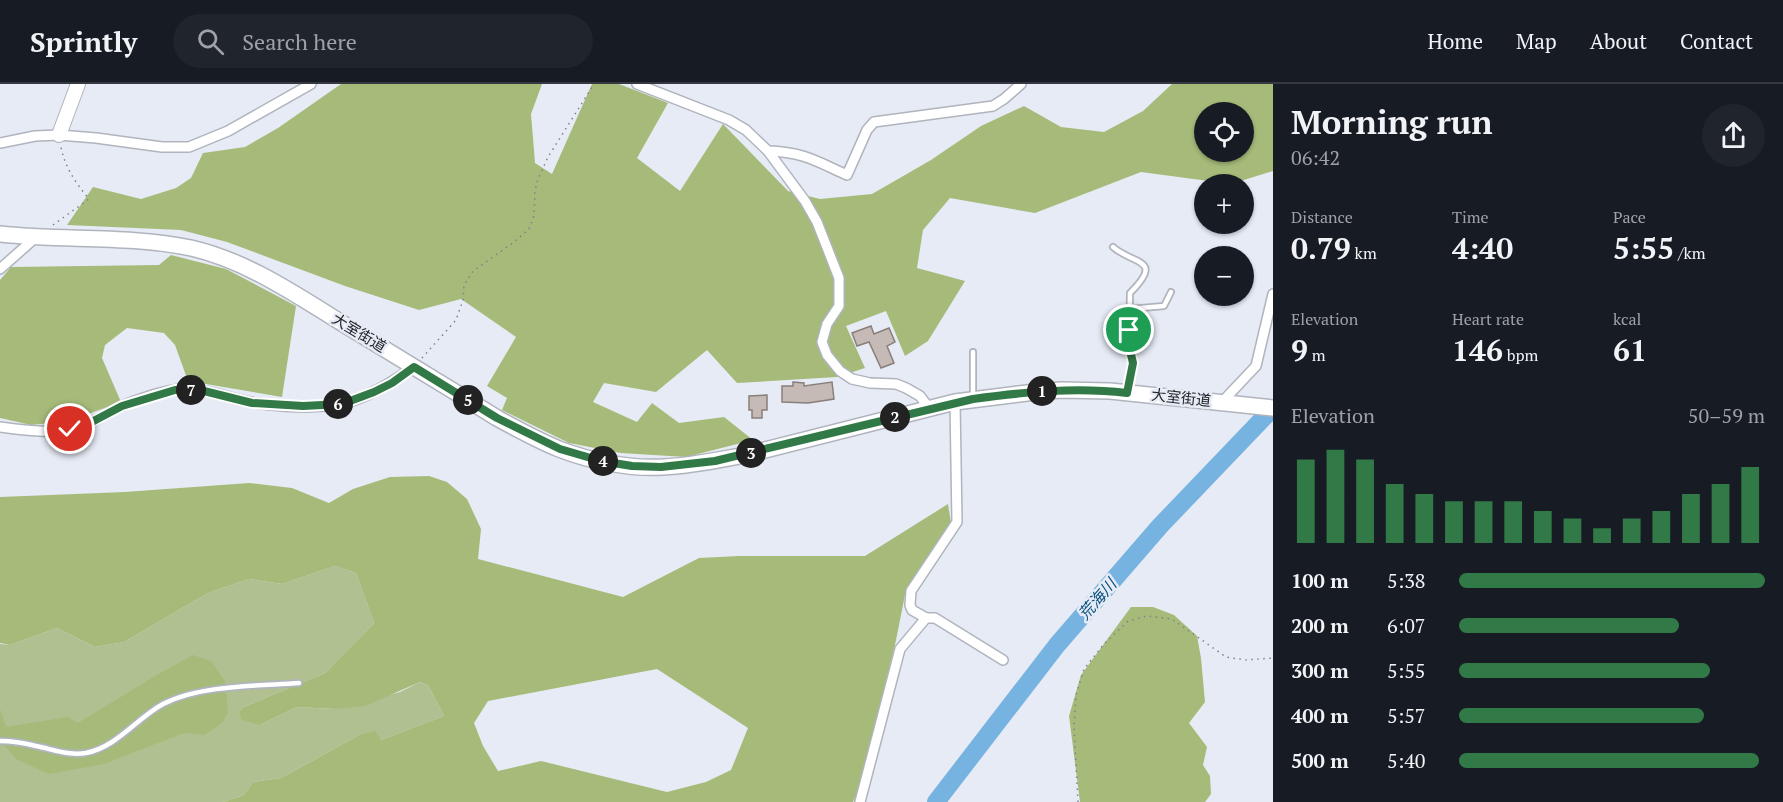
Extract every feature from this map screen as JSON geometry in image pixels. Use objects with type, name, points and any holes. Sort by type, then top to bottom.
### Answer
[{"type":"main road","name":"大室街道","points":[[0,234],[35,238],[133,240],[192,248],[215,256],[266,277],[497,418],[560,449],[601,461],[632,466],[661,467],[745,455],[929,408],[1006,394],[1061,390],[1127,393],[1273,408]]},
{"type":"street","points":[[59,135],[78,84]]},
{"type":"street","points":[[0,143],[35,136],[59,135],[162,147],[189,147],[228,131],[311,84]]},
{"type":"street","points":[[637,84],[729,120],[746,130],[768,151],[806,201],[826,243],[839,278],[839,306],[827,324],[822,342],[827,355],[840,371],[852,379],[870,383],[896,384],[920,396],[929,408]]},
{"type":"street","points":[[768,151],[790,152],[808,157],[847,175],[867,130],[874,122],[993,106],[1021,84]]},
{"type":"street","points":[[0,269],[35,238]]},
{"type":"street","points":[[1222,402],[1256,366],[1273,294]]},
{"type":"street","points":[[0,427],[28,432],[70,429],[86,425],[122,406],[175,390],[200,390],[252,403],[303,406],[342,404],[392,383],[414,367]]},
{"type":"street","points":[[955,402],[957,522],[912,591],[910,605],[912,610],[926,618],[935,618],[1003,660]]},
{"type":"street","points":[[860,802],[900,649],[926,618]]},
{"type":"lane","points":[[1113,248],[1120,254],[1139,260],[1146,271],[1142,282],[1130,294],[1129,346],[1133,363],[1127,393]]},
{"type":"lane","points":[[1130,309],[1164,306],[1171,292]]},
{"type":"lane","points":[[973,352],[973,399]]},
{"type":"lane","points":[[0,741],[16,742],[67,753],[87,753],[126,733],[142,717],[165,703],[208,690],[299,683]]},
{"type":"path","points":[[414,367],[456,321],[463,300],[464,285],[473,271],[529,229],[534,216],[534,191],[538,179],[548,157],[594,84]]},
{"type":"path","points":[[54,225],[89,199],[70,173],[63,158],[62,141],[59,135]]},
{"type":"path","points":[[1078,802],[1074,727],[1076,695],[1084,669],[1104,644],[1128,621],[1147,616],[1172,619],[1226,657],[1245,660],[1273,658]]},
{"type":"green space","points":[[341,84],[542,84],[531,114],[535,163],[552,174],[592,84],[619,84],[668,103],[637,158],[680,191],[723,124],[788,191],[820,199],[872,194],[931,160],[981,126],[1024,106],[1061,127],[1104,132],[1143,111],[1172,84],[1273,84],[1273,171],[1254,177],[1254,174],[1194,174],[1194,179],[1141,172],[1035,213],[950,198],[923,230],[917,268],[965,281],[928,341],[905,356],[886,311],[846,326],[865,368],[837,377],[737,383],[707,350],[656,392],[604,383],[593,402],[637,422],[652,403],[679,423],[724,417],[753,440],[686,457],[621,453],[569,443],[502,410],[507,398],[487,386],[516,337],[461,299],[419,310],[345,286],[227,242],[181,230],[67,225],[93,187],[141,199],[176,188],[191,178],[203,153],[245,147],[278,128]]},
{"type":"green space","points":[[171,255],[226,269],[296,306],[282,397],[188,381],[175,345],[164,333],[127,328],[105,345],[102,358],[121,402],[69,421],[31,425],[0,418],[0,280],[11,267],[159,265]]},
{"type":"green space","points":[[429,476],[447,482],[467,499],[481,529],[478,559],[623,597],[699,558],[865,556],[948,504],[951,523],[905,595],[895,645],[858,792],[853,802],[223,802],[244,795],[253,782],[281,778],[359,735],[375,731],[381,740],[444,716],[428,685],[420,682],[365,706],[335,709],[297,707],[260,725],[242,720],[239,712],[244,707],[325,673],[374,623],[356,573],[335,566],[282,584],[249,579],[208,593],[124,642],[95,647],[57,628],[10,645],[0,643],[0,497],[125,492],[249,483],[292,488],[329,503],[353,489],[390,477]],"holes":[[[657,669],[748,728],[731,770],[706,782],[667,792],[541,761],[498,771],[483,746],[474,723],[488,701]]]},
{"type":"green space","points":[[335,566],[356,573],[374,623],[325,673],[244,707],[260,725],[297,707],[335,709],[400,692],[420,682],[428,685],[444,716],[381,740],[359,735],[281,778],[253,782],[244,795],[223,802],[0,802],[0,644],[10,645],[57,628],[95,647],[124,642],[208,593],[249,579],[282,584]]},
{"type":"green space","points":[[1131,607],[1153,607],[1174,615],[1197,636],[1205,702],[1189,723],[1207,747],[1203,765],[1210,776],[1211,794],[1205,802],[1080,802],[1069,716],[1081,675]]},
{"type":"green space","points":[[193,655],[211,661],[225,681],[228,712],[223,722],[205,735],[184,733],[104,764],[49,774],[16,759],[4,745],[0,746],[0,709],[6,727],[68,717],[78,723]]},
{"type":"building","points":[[871,326],[874,334],[889,328],[895,342],[887,346],[894,363],[881,368],[869,342],[857,346],[852,333]]},
{"type":"building","points":[[793,382],[804,383],[804,386],[832,382],[834,399],[808,403],[782,402],[782,386],[793,386]]},
{"type":"building","points":[[767,395],[767,410],[762,410],[762,418],[752,418],[752,410],[749,410],[749,396]]},
{"type":"waterway","name":"荒海川","points":[[936,802],[1057,645],[1160,526],[1273,408]]},
{"type":"route","points":[[70,429],[86,425],[122,406],[175,390],[200,390],[252,403],[303,406],[342,404],[392,383],[414,367],[497,418],[560,449],[601,461],[632,466],[661,467],[698,464],[745,455],[973,399],[1061,390],[1127,393],[1133,363],[1129,346],[1129,330]]}]
